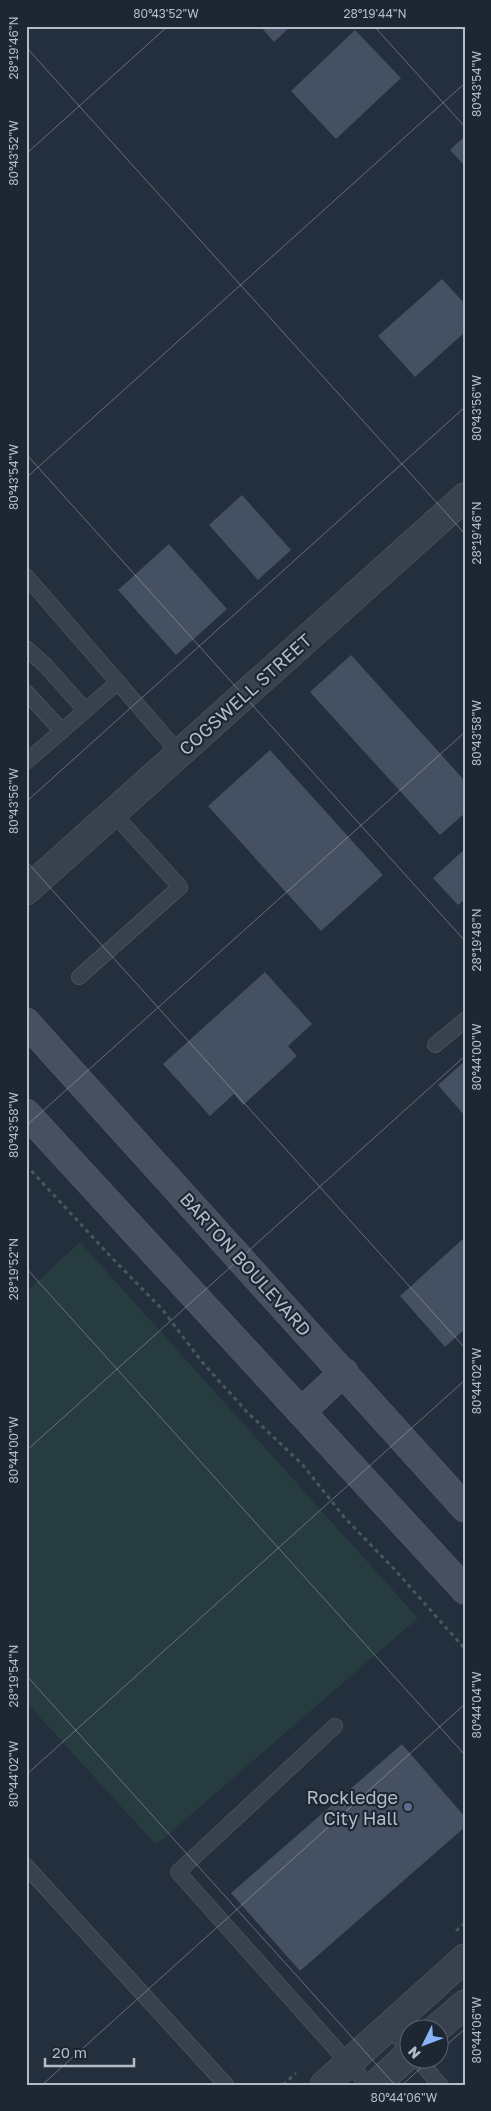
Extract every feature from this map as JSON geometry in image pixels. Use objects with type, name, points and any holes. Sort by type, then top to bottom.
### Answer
[{"type":"main road","name":"BARTON BOULEVARD","points":[[26,1022],[465,1508]]},
{"type":"main road","points":[[26,1113],[465,1590]]},
{"type":"main road","points":[[301,1412],[344,1372]]},
{"type":"street","name":"COGSWELL STREET","points":[[26,891],[465,497]]},
{"type":"street","points":[[324,2085],[465,1958]]},
{"type":"street","points":[[448,2019],[465,2004]]},
{"type":"street","points":[[375,2085],[398,2064]]},
{"type":"lane","points":[[26,576],[179,753]]},
{"type":"lane","points":[[26,648],[46,666],[86,710]]},
{"type":"lane","points":[[26,762],[118,682]]},
{"type":"lane","points":[[26,692],[62,730]]},
{"type":"lane","points":[[79,977],[180,887],[113,813]]},
{"type":"lane","points":[[435,1045],[465,1020]]},
{"type":"lane","points":[[335,1726],[178,1872],[368,2085]]},
{"type":"lane","points":[[26,1866],[226,2085]]},
{"type":"lane","points":[[388,2026],[398,2038]]},
{"type":"lane","points":[[426,2068],[440,2085]]},
{"type":"path","points":[[26,1165],[112,1258],[162,1308],[202,1362],[248,1413],[302,1464],[344,1517],[395,1570],[465,1648]]},
{"type":"green space","points":[[80,1242],[418,1618],[156,1845],[26,1702],[26,1292]]},
{"type":"building","points":[[260,26],[291,26],[274,42]]},
{"type":"building","points":[[355,30],[401,78],[336,139],[291,91]]},
{"type":"building","points":[[465,136],[465,166],[450,150]]},
{"type":"building","points":[[442,279],[465,304],[465,332],[415,377],[378,336]]},
{"type":"building","points":[[242,495],[291,550],[258,580],[209,525]]},
{"type":"building","points":[[169,544],[227,609],[176,655],[118,590]]},
{"type":"building","points":[[351,655],[465,781],[465,813],[440,835],[310,692]]},
{"type":"building","points":[[270,750],[383,875],[321,931],[208,806]]},
{"type":"building","points":[[465,849],[465,899],[458,905],[433,878]]},
{"type":"building","points":[[265,972],[312,1024],[288,1046],[297,1056],[243,1105],[234,1094],[210,1116],[163,1064]]},
{"type":"building","points":[[465,1061],[465,1116],[438,1085]]},
{"type":"building","points":[[465,1237],[465,1329],[445,1347],[400,1296]]},
{"type":"building","points":[[402,1744],[465,1817],[465,1827],[300,1971],[231,1893]]},
{"type":"place","name":"Rockledge City Hall","points":[[408,1807]]}]
